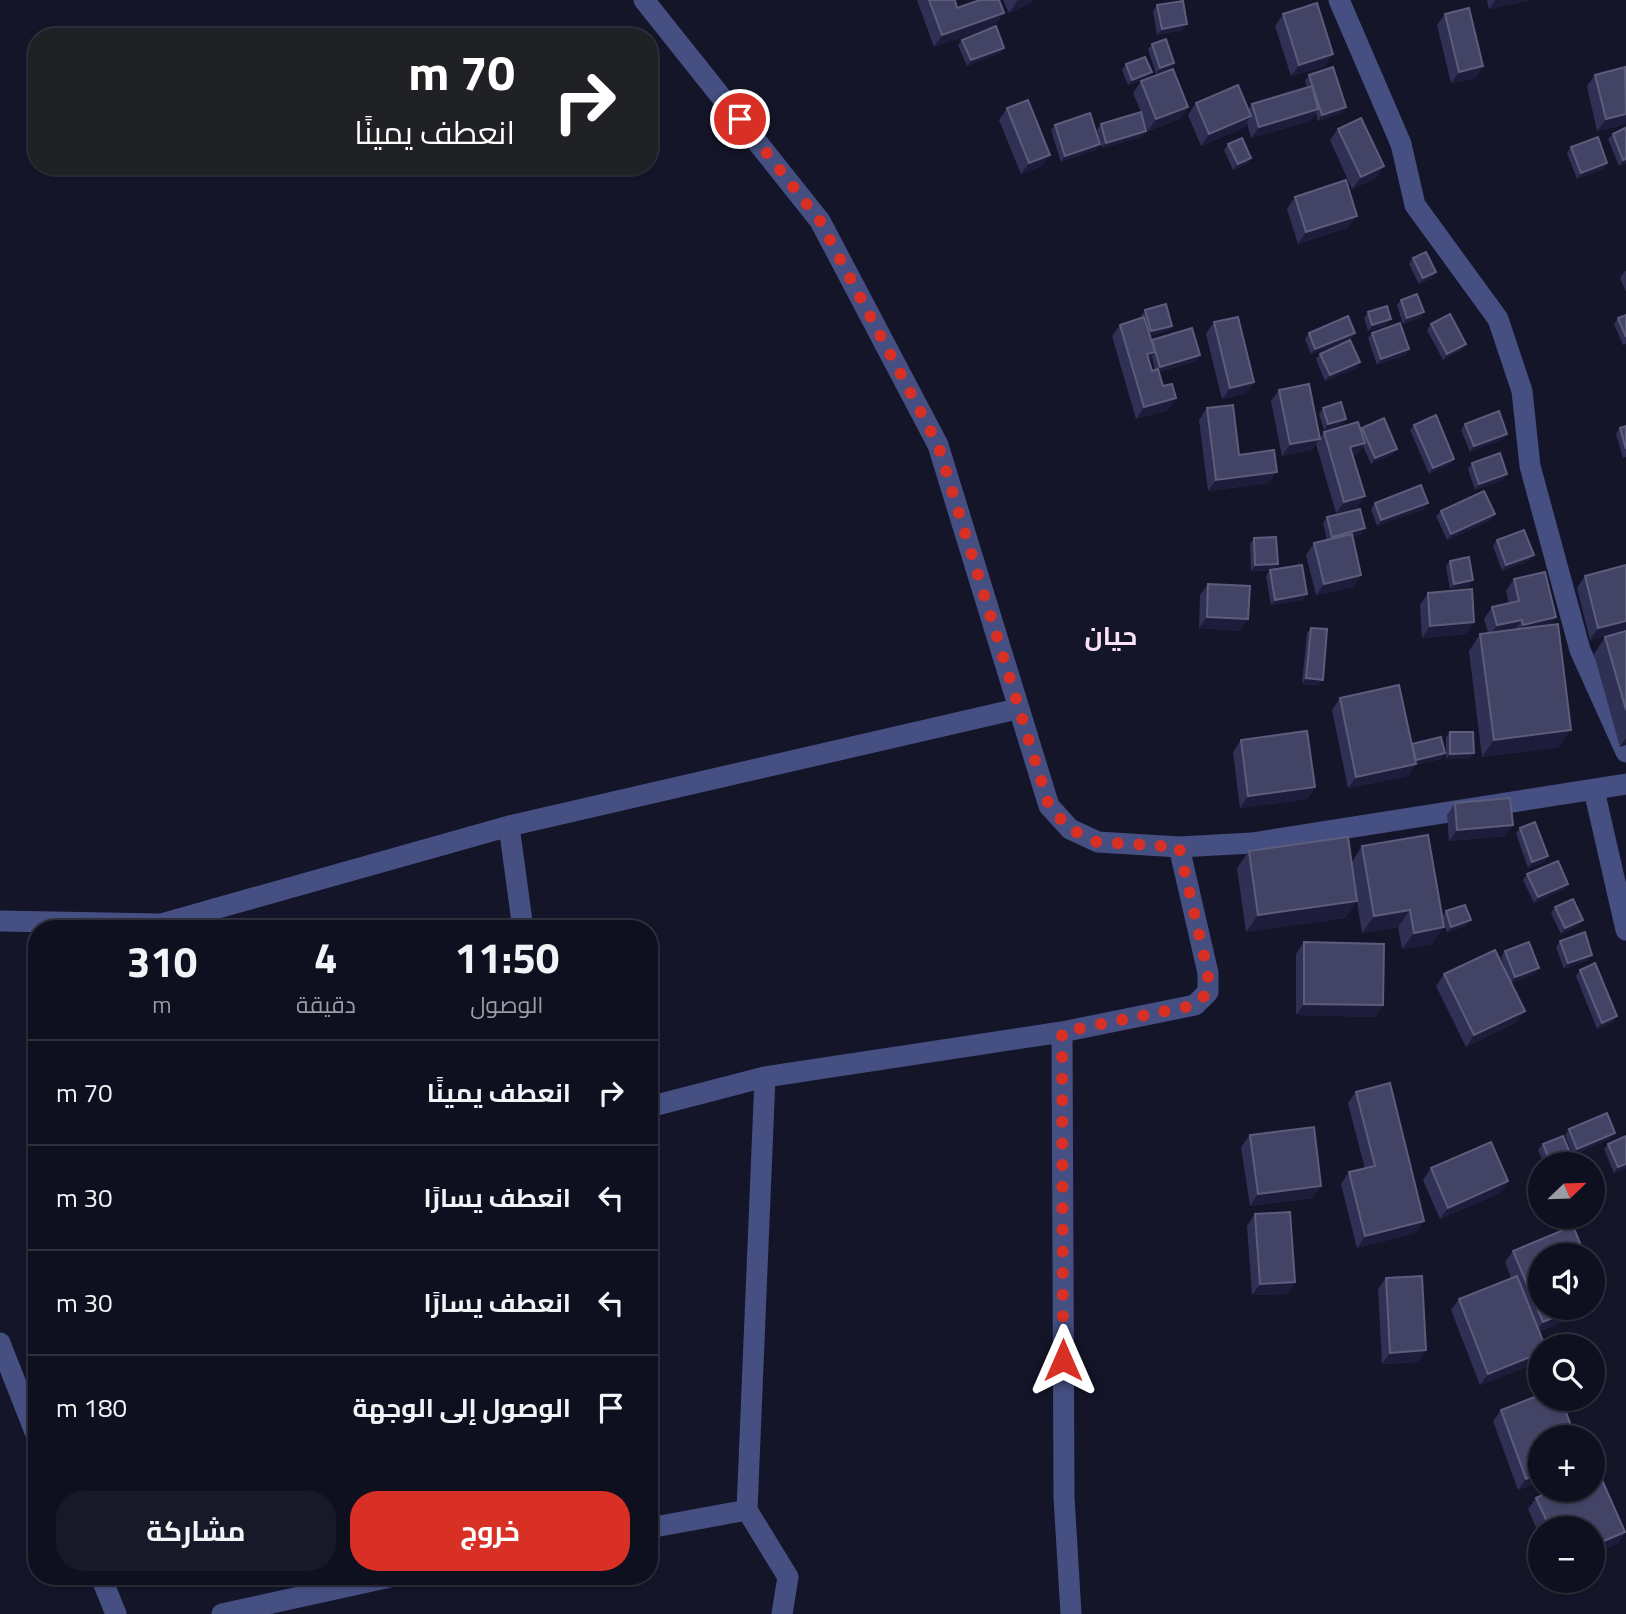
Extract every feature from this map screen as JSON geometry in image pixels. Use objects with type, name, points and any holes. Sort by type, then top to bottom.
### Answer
[{"type":"street","points":[[644,0],[827,233],[938,445],[1049,806],[1070,829],[1097,842],[1179,847],[1251,843],[1626,784]]},
{"type":"street","points":[[1339,0],[1401,144],[1415,205],[1497,318],[1522,391],[1530,466],[1580,650],[1626,752]]},
{"type":"street","points":[[175,920],[509,827],[1017,709]]},
{"type":"street","points":[[1594,790],[1626,930]]},
{"type":"street","points":[[509,827],[522,920]]},
{"type":"street","points":[[658,1105],[765,1077],[1062,1032],[1195,1005],[1208,992],[1208,973],[1179,847]]},
{"type":"street","points":[[0,921],[28,922]]},
{"type":"street","points":[[1062,1032],[1064,1497],[1071,1614]]},
{"type":"street","points":[[765,1077],[747,1510],[788,1577],[782,1614]]},
{"type":"street","points":[[0,1343],[28,1414]]},
{"type":"street","points":[[658,1526],[747,1510]]},
{"type":"street","points":[[103,1585],[116,1614]]},
{"type":"street","points":[[222,1614],[354,1585]]},
{"type":"building","points":[[929,0],[955,0],[957,8],[980,0],[999,0],[1004,13],[942,35]]},
{"type":"building","points":[[1183,1],[1187,24],[1162,29],[1157,5]]},
{"type":"building","points":[[1317,3],[1333,54],[1299,65],[1283,14]]},
{"type":"building","points":[[1469,8],[1483,66],[1459,72],[1445,14]]},
{"type":"building","points":[[996,26],[1004,48],[971,60],[962,40]]},
{"type":"building","points":[[1166,39],[1174,63],[1160,68],[1152,44]]},
{"type":"building","points":[[1145,57],[1152,72],[1132,80],[1126,64]]},
{"type":"building","points":[[1333,67],[1346,107],[1322,115],[1309,75]]},
{"type":"building","points":[[1625,67],[1626,114],[1606,119],[1595,75]]},
{"type":"building","points":[[1173,69],[1188,107],[1156,119],[1141,81]]},
{"type":"building","points":[[1238,85],[1251,116],[1209,134],[1196,103]]},
{"type":"building","points":[[1312,86],[1318,109],[1259,127],[1252,104]]},
{"type":"building","points":[[1028,100],[1050,155],[1029,163],[1007,108]]},
{"type":"building","points":[[1141,112],[1146,131],[1106,143],[1101,124]]},
{"type":"building","points":[[1090,113],[1100,144],[1065,156],[1055,125]]},
{"type":"building","points":[[1361,118],[1384,166],[1361,177],[1338,129]]},
{"type":"building","points":[[1625,128],[1626,159],[1623,160],[1613,134]]},
{"type":"building","points":[[1598,137],[1607,163],[1581,173],[1571,147]]},
{"type":"building","points":[[1242,138],[1251,158],[1238,164],[1228,144]]},
{"type":"building","points":[[1346,180],[1357,216],[1306,232],[1295,197]]},
{"type":"building","points":[[1426,252],[1436,272],[1423,278],[1413,258]]},
{"type":"building","points":[[1417,294],[1424,312],[1407,318],[1401,300]]},
{"type":"building","points":[[1166,304],[1172,326],[1151,331],[1145,310]]},
{"type":"building","points":[[1387,306],[1391,319],[1372,325],[1368,312]]},
{"type":"building","points":[[1450,314],[1466,344],[1447,354],[1431,324]]},
{"type":"building","points":[[1626,315],[1626,337],[1618,318]]},
{"type":"building","points":[[1348,316],[1355,333],[1315,349],[1309,333]]},
{"type":"building","points":[[1144,317],[1155,352],[1147,354],[1152,371],[1158,369],[1163,386],[1172,384],[1176,398],[1144,407],[1120,325]]},
{"type":"building","points":[[1238,317],[1254,382],[1230,388],[1214,322]]},
{"type":"building","points":[[1400,323],[1409,349],[1381,359],[1372,333]]},
{"type":"building","points":[[1192,328],[1200,355],[1160,367],[1152,340]]},
{"type":"building","points":[[1350,340],[1360,362],[1330,375],[1320,354]]},
{"type":"building","points":[[1309,384],[1320,439],[1290,444],[1279,390]]},
{"type":"building","points":[[1341,402],[1346,419],[1328,424],[1323,408]]},
{"type":"building","points":[[1233,405],[1239,455],[1274,450],[1277,472],[1216,480],[1207,408]]},
{"type":"building","points":[[1499,411],[1507,434],[1474,446],[1465,424]]},
{"type":"building","points":[[1436,415],[1454,459],[1433,468],[1414,425]]},
{"type":"building","points":[[1384,418],[1397,449],[1375,458],[1362,428]]},
{"type":"building","points":[[1358,422],[1365,443],[1350,447],[1365,496],[1344,502],[1324,432]]},
{"type":"building","points":[[1626,426],[1626,449],[1620,428]]},
{"type":"building","points":[[1500,453],[1507,474],[1479,484],[1472,463]]},
{"type":"building","points":[[1421,485],[1428,503],[1381,520],[1375,503]]},
{"type":"building","points":[[1484,491],[1495,514],[1451,534],[1441,511]]},
{"type":"building","points":[[1360,509],[1365,528],[1332,537],[1327,517]]},
{"type":"building","points":[[1524,530],[1534,555],[1506,565],[1497,540]]},
{"type":"building","points":[[1352,534],[1361,575],[1324,584],[1314,543]]},
{"type":"building","points":[[1276,537],[1278,564],[1255,565],[1254,538]]},
{"type":"building","points":[[1469,557],[1473,580],[1454,584],[1450,561]]},
{"type":"building","points":[[1302,565],[1307,594],[1275,600],[1270,570]]},
{"type":"building","points":[[1626,565],[1626,621],[1598,628],[1585,576]]},
{"type":"building","points":[[1545,572],[1556,617],[1523,625],[1522,620],[1497,625],[1492,607],[1519,601],[1514,579]]},
{"type":"building","points":[[1208,584],[1250,586],[1248,619],[1207,617]]},
{"type":"building","points":[[1472,589],[1474,622],[1430,626],[1428,593]]},
{"type":"building","points":[[1558,624],[1571,730],[1494,740],[1480,634]]},
{"type":"building","points":[[1311,628],[1327,629],[1323,680],[1306,678]]},
{"type":"building","points":[[1626,631],[1626,710],[1605,637]]},
{"type":"building","points":[[1399,685],[1416,764],[1356,777],[1340,698]]},
{"type":"building","points":[[1307,731],[1315,787],[1248,796],[1241,740]]},
{"type":"building","points":[[1450,732],[1473,732],[1474,753],[1450,754]]},
{"type":"building","points":[[1441,737],[1445,753],[1416,760],[1412,744]]},
{"type":"building","points":[[1510,798],[1513,825],[1457,830],[1455,803]]},
{"type":"building","points":[[1535,822],[1548,856],[1532,862],[1520,828]]},
{"type":"building","points":[[1428,835],[1444,927],[1414,933],[1410,910],[1374,916],[1362,846]]},
{"type":"building","points":[[1348,837],[1357,901],[1258,915],[1249,851]]},
{"type":"building","points":[[1558,861],[1568,884],[1538,897],[1527,874]]},
{"type":"building","points":[[1573,899],[1583,920],[1565,928],[1555,907]]},
{"type":"building","points":[[1465,905],[1471,920],[1451,927],[1446,911]]},
{"type":"building","points":[[1585,932],[1592,955],[1568,963],[1560,941]]},
{"type":"building","points":[[1304,942],[1384,944],[1383,1005],[1304,1004]]},
{"type":"building","points":[[1529,942],[1539,968],[1515,977],[1505,951]]},
{"type":"building","points":[[1495,950],[1525,1011],[1474,1035],[1444,974]]},
{"type":"building","points":[[1595,963],[1617,1016],[1602,1023],[1580,970]]},
{"type":"building","points":[[1390,1083],[1424,1221],[1365,1236],[1349,1172],[1375,1166],[1356,1092]]},
{"type":"building","points":[[1607,1113],[1615,1133],[1577,1149],[1569,1129]]},
{"type":"building","points":[[1314,1127],[1321,1186],[1258,1194],[1250,1135]]},
{"type":"building","points":[[1563,1136],[1570,1152],[1546,1152],[1543,1144]]},
{"type":"building","points":[[1626,1136],[1626,1164],[1618,1167],[1608,1144]]},
{"type":"building","points":[[1491,1142],[1508,1181],[1448,1208],[1431,1168]]},
{"type":"building","points":[[1290,1212],[1295,1282],[1260,1284],[1255,1214]]},
{"type":"building","points":[[1566,1229],[1574,1229],[1580,1243],[1532,1243]]},
{"type":"building","points":[[1528,1245],[1528,1286],[1513,1251]]},
{"type":"building","points":[[1422,1276],[1426,1350],[1390,1353],[1386,1278]]},
{"type":"building","points":[[1517,1276],[1528,1304],[1528,1320],[1535,1320],[1540,1334],[1528,1334],[1528,1358],[1488,1374],[1459,1299]]},
{"type":"building","points":[[1528,1400],[1528,1411],[1566,1411],[1571,1425],[1528,1425],[1526,1479],[1501,1410]]},
{"type":"building","points":[[1605,1487],[1625,1532],[1605,1540],[1605,1516],[1544,1516],[1538,1502],[1605,1502]]},
{"type":"district","name":"حيان","points":[[1111,636]]},
{"type":"route","points":[[740,119],[820,221],[938,445],[1049,806],[1070,829],[1097,842],[1179,847],[1208,973],[1208,992],[1195,1005],[1062,1032],[1063,1360]]}]
